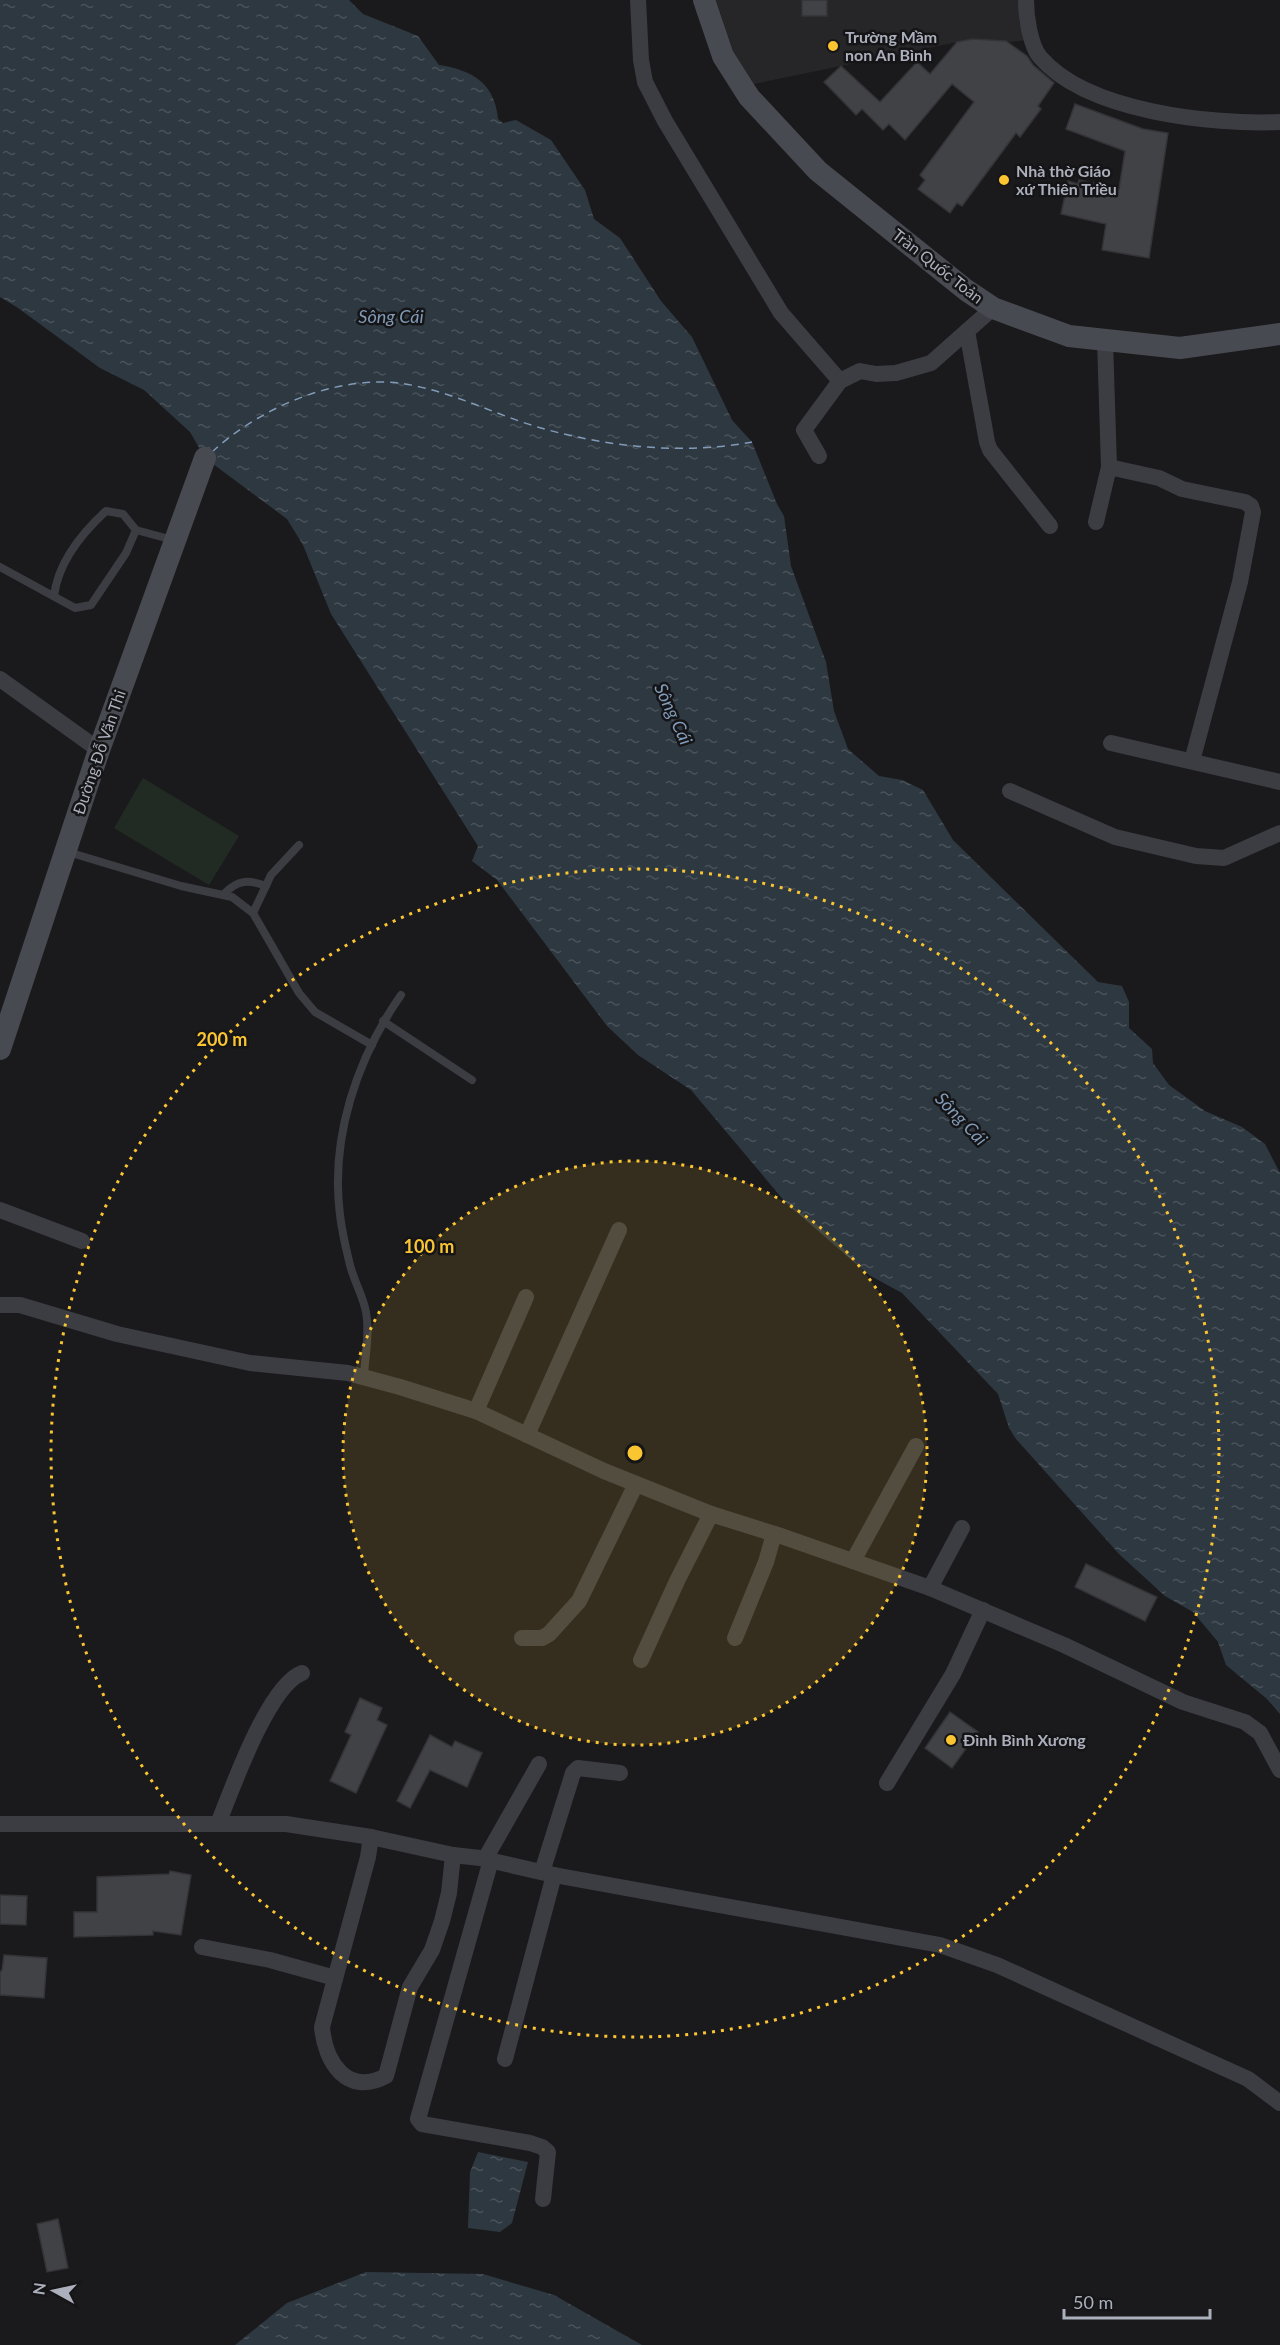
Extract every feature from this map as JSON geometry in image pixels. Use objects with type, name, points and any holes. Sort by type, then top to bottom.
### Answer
[{"type":"main road","name":"Trần Quốc Toản","points":[[704,0],[723,56],[749,98],[810,163],[966,290],[993,308],[1070,336],[1180,348],[1280,334]]},
{"type":"main road","name":"Đường Đỗ Văn Thi","points":[[0,1049],[99,750],[205,458]]},
{"type":"street","points":[[638,0],[641,60],[645,82],[665,121],[781,313],[840,381]]},
{"type":"street","points":[[1026,0],[1026,19],[1039,56],[1064,77],[1097,95],[1142,108],[1182,116],[1247,123],[1280,122]]},
{"type":"street","points":[[819,456],[804,430],[840,381],[861,371],[876,374],[896,373],[932,363],[993,308]]},
{"type":"street","points":[[967,331],[990,450],[1050,526]]},
{"type":"street","points":[[1096,522],[1109,467],[1104,340]]},
{"type":"street","points":[[1109,467],[1159,478],[1182,489],[1245,502],[1251,506],[1253,512],[1240,582],[1192,761]]},
{"type":"street","points":[[0,679],[99,750]]},
{"type":"street","points":[[1111,743],[1280,782]]},
{"type":"street","points":[[1010,791],[1115,837],[1196,856],[1224,858],[1280,833]]},
{"type":"street","points":[[0,1210],[82,1241]]},
{"type":"street","points":[[527,1435],[619,1230]]},
{"type":"street","points":[[476,1411],[526,1297]]},
{"type":"street","points":[[0,1305],[20,1305],[117,1334],[250,1363],[364,1376],[476,1411],[636,1484],[711,1514],[930,1588],[1064,1645],[1183,1702],[1245,1722],[1260,1733],[1280,1770]]},
{"type":"street","points":[[853,1561],[916,1446]]},
{"type":"street","points":[[522,1638],[542,1638],[549,1634],[579,1601],[636,1484]]},
{"type":"street","points":[[641,1660],[711,1514]]},
{"type":"street","points":[[930,1588],[962,1528]]},
{"type":"street","points":[[735,1638],[766,1562],[774,1534]]},
{"type":"street","points":[[887,1783],[952,1674],[983,1610]]},
{"type":"street","points":[[218,1824],[254,1737],[282,1687],[294,1676],[302,1673]]},
{"type":"street","points":[[539,1764],[488,1859],[418,2119],[422,2124],[542,2147],[548,2152],[543,2199]]},
{"type":"street","points":[[505,2059],[573,1773],[578,1768],[620,1773]]},
{"type":"street","points":[[0,1824],[286,1824],[371,1837],[453,1855],[488,1859],[548,1873],[940,1945],[997,1965],[1248,2079],[1280,2103]]},
{"type":"street","points":[[371,1837],[368,1857],[322,2027],[323,2039],[332,2065],[339,2074],[352,2080],[375,2082],[386,2076],[410,1987],[432,1950],[448,1893],[453,1855]]},
{"type":"street","points":[[202,1947],[270,1960],[335,1978]]},
{"type":"lane","points":[[54,596],[56,580],[86,529],[106,511],[123,514],[136,530],[174,540]]},
{"type":"lane","points":[[0,567],[75,608],[91,605],[126,553],[136,530]]},
{"type":"lane","points":[[253,914],[272,876],[299,844]]},
{"type":"lane","points":[[65,851],[181,886],[224,894],[244,904],[253,914],[298,993],[315,1012],[372,1045]]},
{"type":"lane","points":[[224,894],[232,886],[248,880],[266,886]]},
{"type":"lane","points":[[364,1376],[366,1311],[350,1264],[340,1215],[339,1151],[345,1118],[358,1078],[383,1021],[401,995]]},
{"type":"lane","points":[[383,1021],[472,1080]]},
{"type":"shaded area","name":"Trường Mầm non An Bình","points":[[716,0],[1019,0],[1019,21],[1026,40],[1011,42],[972,39],[754,84],[733,51]]},
{"type":"shaded area","points":[[143,778],[239,836],[209,885],[114,828]]},
{"type":"water","name":"Sông Cái","points":[[0,0],[349,0],[363,14],[418,36],[439,65],[462,71],[480,81],[492,96],[498,119],[503,123],[516,120],[551,140],[585,190],[594,219],[620,238],[661,301],[692,337],[732,420],[752,442],[784,516],[791,566],[826,662],[834,711],[848,749],[879,776],[902,780],[923,790],[953,840],[1098,982],[1122,986],[1129,1002],[1129,1028],[1152,1049],[1153,1063],[1169,1085],[1205,1111],[1242,1127],[1265,1144],[1280,1173],[1280,1714],[1267,1699],[1226,1665],[1218,1642],[1193,1612],[1165,1596],[1120,1555],[1016,1439],[1009,1428],[998,1394],[902,1293],[869,1275],[786,1203],[691,1090],[638,1055],[607,1026],[497,880],[472,861],[478,846],[331,614],[303,545],[287,519],[205,458],[190,432],[144,390],[100,368],[0,297]]},
{"type":"water","points":[[478,2152],[528,2162],[512,2223],[500,2232],[468,2228],[470,2172]]},
{"type":"water","points":[[366,2272],[483,2274],[554,2295],[642,2345],[235,2345],[287,2303]]},
{"type":"building","points":[[802,0],[827,0],[827,16],[802,16]]},
{"type":"building","points":[[972,39],[1006,41],[1027,56],[1033,65],[1054,83],[1038,106],[1041,109],[1020,137],[1016,133],[962,206],[957,203],[950,213],[918,189],[925,180],[920,175],[974,102],[952,84],[905,140],[889,124],[883,130],[862,109],[856,115],[824,82],[841,66],[880,102],[917,62],[930,74],[957,42]]},
{"type":"building","points":[[1075,104],[1143,129],[1168,133],[1149,258],[1102,250],[1106,224],[1061,214],[1068,181],[1078,184],[1079,180],[1119,189],[1125,151],[1066,129]]},
{"type":"building","points":[[1086,1564],[1157,1597],[1145,1621],[1075,1587]]},
{"type":"building","points":[[360,1698],[382,1708],[377,1720],[387,1725],[356,1793],[330,1781],[351,1735],[345,1732]]},
{"type":"building","name":"Đình Bình Xương","points":[[950,1712],[978,1732],[952,1768],[925,1748]]},
{"type":"building","points":[[430,1735],[452,1747],[455,1741],[482,1753],[467,1787],[430,1770],[410,1808],[397,1801]]},
{"type":"building","points":[[170,1871],[191,1875],[181,1935],[153,1931],[153,1935],[74,1937],[74,1912],[97,1912],[97,1877],[169,1874]]},
{"type":"building","points":[[0,1895],[27,1896],[26,1925],[0,1924]]},
{"type":"building","points":[[4,1955],[47,1958],[44,1998],[0,1995],[0,1972]]},
{"type":"building","points":[[58,2219],[68,2268],[47,2272],[37,2224]]},
{"type":"ferry route","points":[[212,452],[256,420],[307,395],[334,387],[389,382],[432,390],[541,428],[593,440],[673,448],[726,446],[752,442]]},
{"type":"place","name":"Trường Mầm non An Bình","points":[[833,46]]},
{"type":"place","name":"Nhà thờ Giáo xứ Thiên Triều","points":[[1004,180]]},
{"type":"place","name":"Đình Bình Xương","points":[[951,1740]]}]
